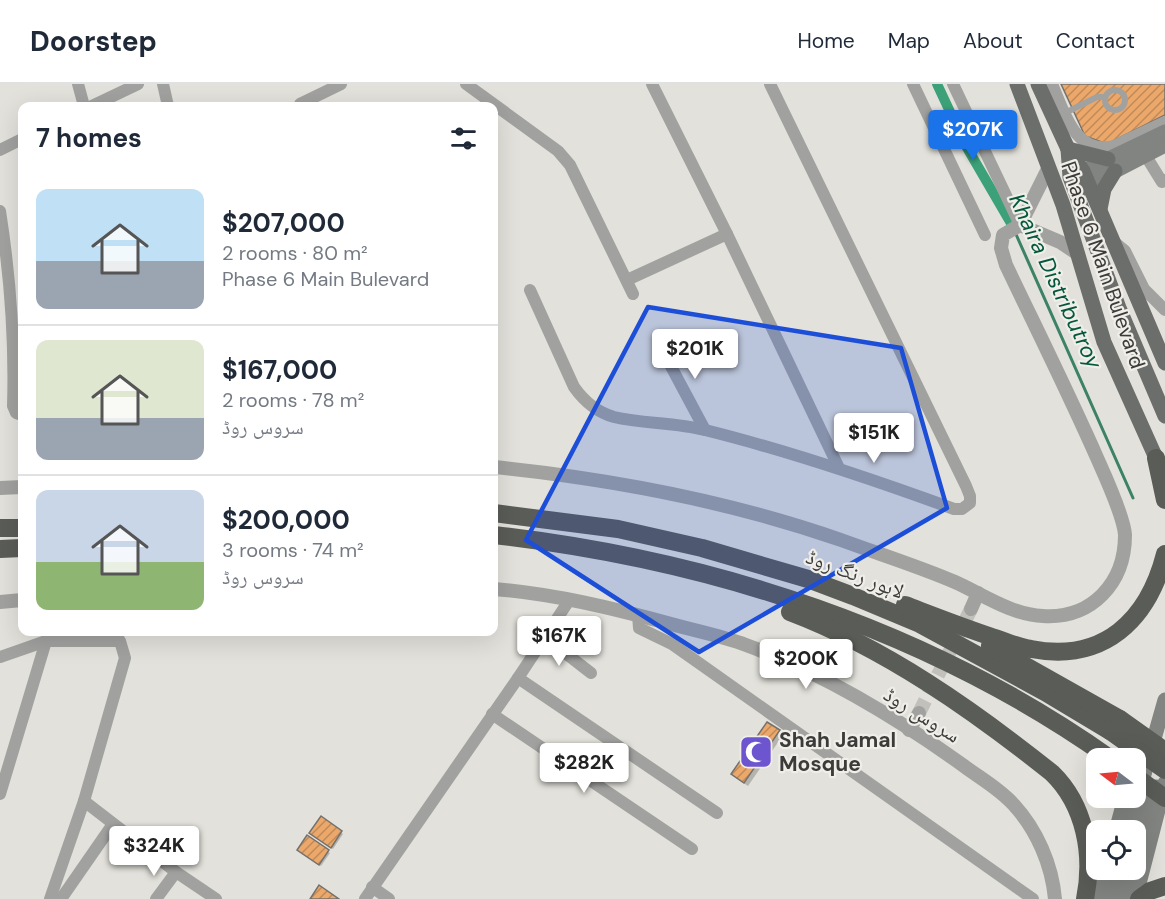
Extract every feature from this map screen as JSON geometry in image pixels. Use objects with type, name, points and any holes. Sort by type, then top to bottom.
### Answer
[{"type":"highway","points":[[1161,465],[1165,500]]},
{"type":"highway","name":"لاہور رنگ روڈ","points":[[498,514],[618,529],[672,541],[763,565],[853,596],[920,624],[1045,692],[1115,725],[1165,770]]},
{"type":"highway","points":[[0,528],[18,528]]},
{"type":"highway","points":[[498,535],[599,550],[702,573],[791,599],[924,650],[988,684],[1093,748]]},
{"type":"highway","points":[[0,549],[18,548]]},
{"type":"highway","points":[[853,596],[888,599],[1018,646],[1044,651],[1072,651],[1092,646],[1113,636],[1135,618],[1154,588],[1165,554]]},
{"type":"highway","points":[[702,573],[756,599],[831,627],[883,655],[941,693],[1063,783],[1072,796],[1086,835]]},
{"type":"highway","points":[[963,628],[1115,725],[1165,751]]},
{"type":"highway","points":[[1146,783],[1165,798]]},
{"type":"highway","points":[[1085,899],[1093,880]]},
{"type":"highway","points":[[1137,899],[1165,886]]},
{"type":"main road","name":"Phase 6 Main Bulevard","points":[[1017,84],[1047,169],[1063,205],[1104,342],[1161,465]]},
{"type":"main road","points":[[1038,84],[1068,149],[1119,308],[1165,416]]},
{"type":"main road","points":[[1080,181],[1112,165],[1165,132]]},
{"type":"main road","points":[[1068,149],[1112,165],[1146,158],[1165,145]]},
{"type":"main road","points":[[1100,211],[1112,165]]},
{"type":"main road","points":[[1080,181],[1100,211],[1165,363]]},
{"type":"main road","points":[[1131,820],[1165,700]]},
{"type":"main road","points":[[1146,751],[1158,722]]},
{"type":"main road","points":[[1145,820],[1165,765]]},
{"type":"main road","points":[[1137,899],[1165,783]]},
{"type":"main road","points":[[1096,899],[1097,880]]},
{"type":"main road","points":[[1108,899],[1114,880]]},
{"type":"main road","points":[[1121,899],[1127,880]]},
{"type":"street","points":[[78,84],[83,102]]},
{"type":"street","points":[[100,102],[138,84]]},
{"type":"street","points":[[163,84],[167,102]]},
{"type":"street","points":[[304,102],[341,84]]},
{"type":"street","points":[[466,84],[491,102]]},
{"type":"street","points":[[652,84],[839,468]]},
{"type":"street","points":[[530,290],[574,387],[585,402],[596,409],[613,417],[705,430],[839,468],[954,509],[962,509],[970,503],[970,496],[932,414],[770,84]]},
{"type":"street","points":[[913,84],[985,235]]},
{"type":"street","points":[[953,84],[1018,226],[1060,242],[1078,254]]},
{"type":"street","points":[[1052,84],[1078,138],[1087,145],[1099,148],[1114,147],[1165,122]]},
{"type":"street","points":[[498,107],[558,151],[570,165],[633,294]]},
{"type":"street","points":[[0,150],[18,142]]},
{"type":"street","points":[[1164,184],[1146,158],[1165,153]]},
{"type":"street","points":[[498,467],[599,480],[732,507],[859,546],[953,581],[1002,606],[1042,616],[1066,614],[1085,607],[1100,597],[1114,582],[1123,559],[1125,532],[1111,488],[1083,424],[1006,265],[1001,248],[1003,235],[1018,226],[1047,169]]},
{"type":"street","points":[[0,211],[9,289],[14,406],[18,414]]},
{"type":"street","points":[[627,280],[727,234]]},
{"type":"street","points":[[1113,241],[1122,247],[1144,289],[1165,309]]},
{"type":"street","points":[[659,344],[705,430]]},
{"type":"street","points":[[0,488],[18,487]]},
{"type":"street","name":"سروس روڈ","points":[[498,589],[534,592],[570,599],[716,636],[769,654],[847,692],[967,768],[1005,796],[1035,834],[1044,853],[1052,881],[1054,899]]},
{"type":"street","points":[[971,609],[978,593]]},
{"type":"street","points":[[365,899],[546,638],[570,599]]},
{"type":"street","points":[[0,602],[18,600]]},
{"type":"street","points":[[638,615],[639,628],[672,644],[1033,899]]},
{"type":"street","points":[[546,638],[591,673]]},
{"type":"street","points":[[0,657],[46,641],[120,641],[123,650],[124,658],[84,801],[50,899]]},
{"type":"street","points":[[0,794],[46,641]]},
{"type":"street","points":[[518,678],[717,813]]},
{"type":"street","points":[[909,730],[919,713]]},
{"type":"street","points":[[492,714],[692,849]]},
{"type":"street","points":[[84,801],[176,872],[216,899]]},
{"type":"street","points":[[61,899],[113,824]]},
{"type":"street","points":[[156,899],[176,872]]},
{"type":"street","points":[[372,888],[389,899]]},
{"type":"lane","points":[[1106,84],[1110,91]]},
{"type":"lane","points":[[1115,90],[1124,96],[1123,107],[1118,110],[1107,108],[1105,97],[1110,91],[1115,90]]},
{"type":"lane","points":[[1065,113],[1097,97],[1105,97]]},
{"type":"highlighted area","points":[[648,307],[901,348],[947,508],[699,652],[526,540]]},
{"type":"building","points":[[1061,84],[1165,84],[1165,115],[1107,144],[1085,136]]},
{"type":"building","name":"Shah Jamal Mosque","points":[[767,722],[780,730],[744,783],[731,774]]},
{"type":"building","points":[[321,816],[342,831],[331,848],[309,833]]},
{"type":"building","points":[[307,835],[329,850],[319,865],[297,850]]},
{"type":"building","points":[[319,885],[339,899],[310,899]]},
{"type":"waterway","name":"Khaira Distributroy","points":[[937,84],[966,146],[1012,225]]},
{"type":"waterway","name":"Khaira Distributroy","points":[[1015,232],[1133,498]]},
{"type":"tunnel","points":[[919,713],[971,609]]},
{"type":"place","name":"Shah Jamal Mosque","points":[[756,752]]}]
